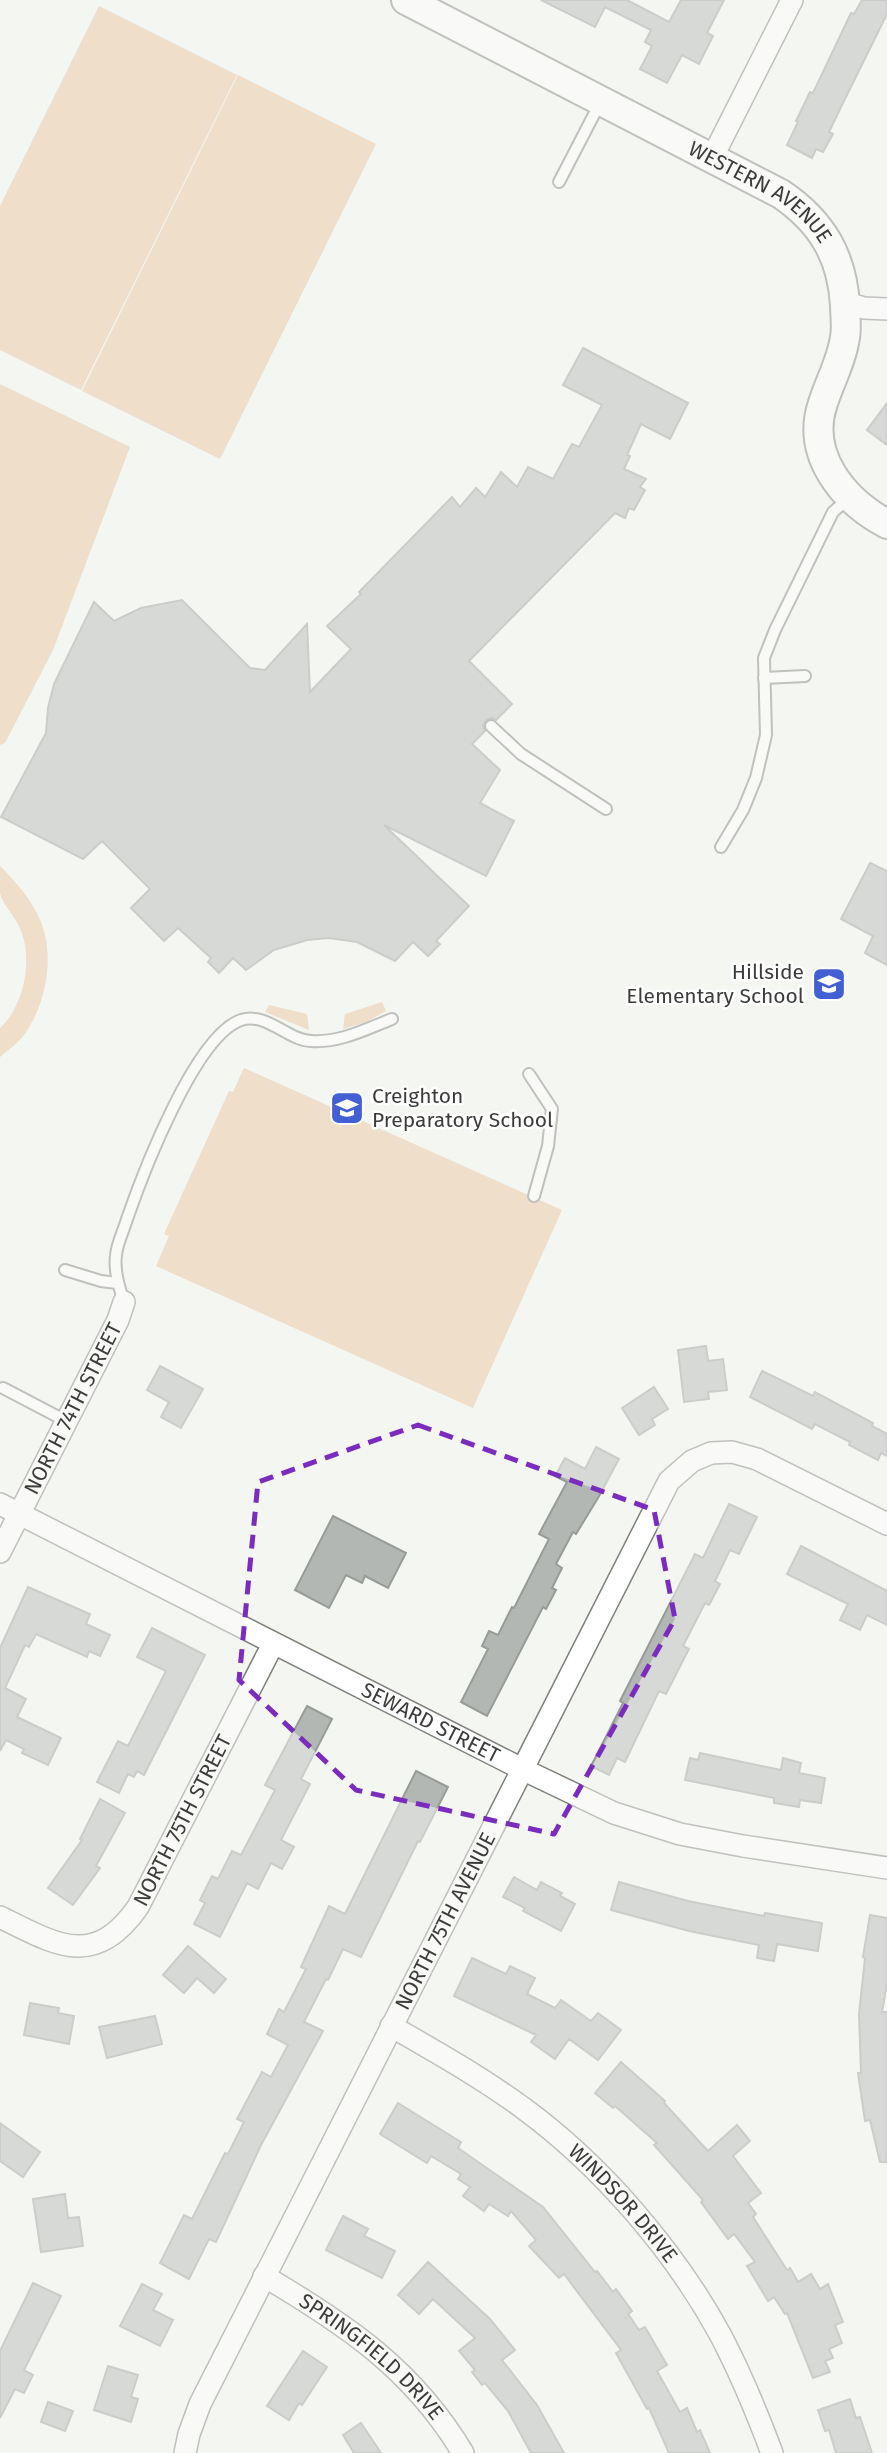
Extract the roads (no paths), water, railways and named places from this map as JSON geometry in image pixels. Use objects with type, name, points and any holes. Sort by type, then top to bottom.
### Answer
[{"type":"street","name":"WESTERN AVENUE","points":[[406,0],[781,194],[798,205],[818,226],[833,250],[843,278],[846,335],[839,362],[822,404],[819,418],[820,441],[825,462],[838,485],[863,510],[887,524]]},
{"type":"street","points":[[712,158],[792,0]]},
{"type":"street","points":[[844,302],[864,308],[887,309]]},
{"type":"street","name":"NORTH 74TH STREET","points":[[0,1552],[118,1320],[120,1292]]},
{"type":"street","name":"NORTH 75TH AVENUE","points":[[186,2453],[189,2434],[200,2404],[669,1480],[692,1461],[711,1453],[732,1452],[757,1459],[887,1524]]},
{"type":"street","name":"SEWARD STREET","points":[[0,1504],[272,1644],[614,1813],[680,1834],[887,1868]]},
{"type":"street","name":"NORTH 75TH STREET","points":[[0,1917],[52,1942],[71,1946],[99,1942],[128,1922],[272,1644]]},
{"type":"street","name":"WINDSOR DRIVE","points":[[391,2026],[472,2072],[525,2109],[581,2157],[635,2213],[681,2272],[720,2335],[753,2402],[772,2453]]},
{"type":"street","name":"SPRINGFIELD DRIVE","points":[[264,2276],[344,2326],[392,2365],[423,2397],[463,2453]]},
{"type":"lane","points":[[559,182],[601,101]]},
{"type":"lane","points":[[721,846],[743,810],[756,778],[765,735],[764,658],[833,512],[849,498]]},
{"type":"lane","points":[[764,678],[805,676]]},
{"type":"lane","points":[[491,726],[521,754],[606,809]]},
{"type":"lane","points":[[120,1292],[116,1254],[143,1172],[176,1100],[214,1041],[229,1025],[246,1019],[265,1021],[308,1041],[337,1040],[392,1019]]},
{"type":"lane","points":[[529,1074],[552,1110],[548,1146],[534,1196]]},
{"type":"lane","points":[[65,1270],[100,1281],[120,1292]]},
{"type":"lane","points":[[3,1388],[66,1422]]},
{"type":"place","name":"Hillside Elementary School","points":[[829,984]]},
{"type":"place","name":"Creighton Preparatory School","points":[[347,1108]]}]
